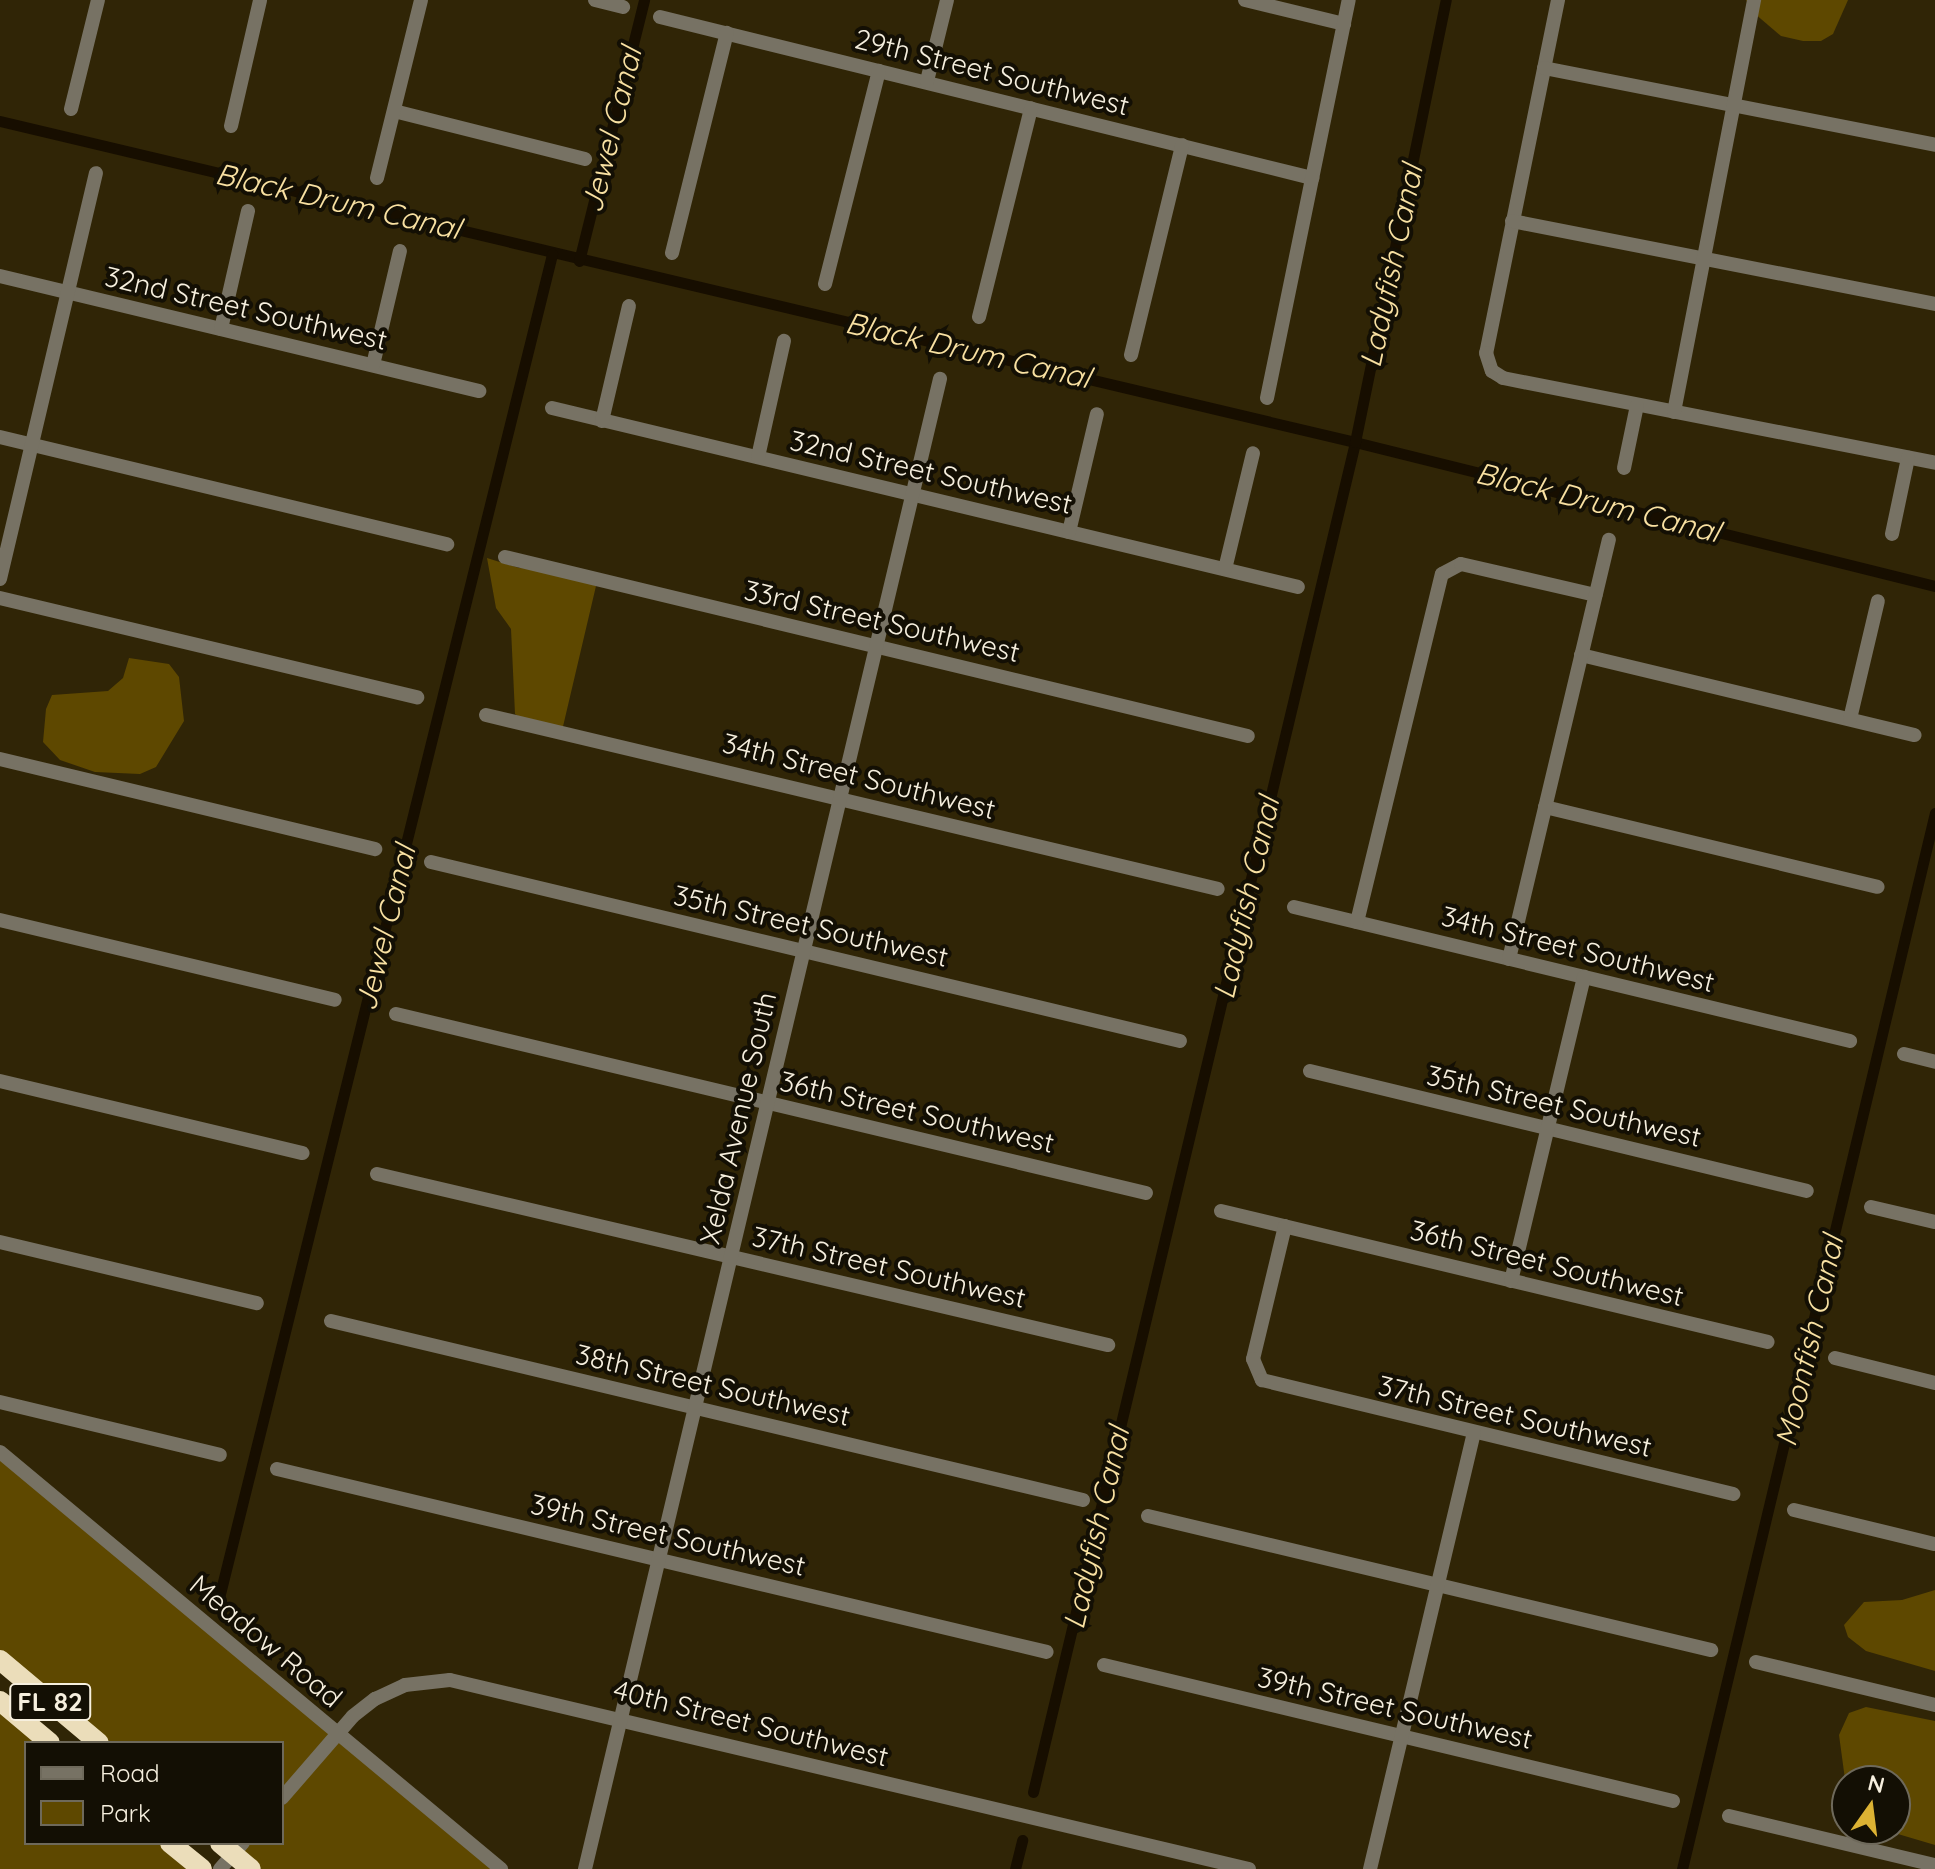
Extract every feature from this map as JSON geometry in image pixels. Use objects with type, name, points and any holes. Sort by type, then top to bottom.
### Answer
[{"type":"highway","name":"FL 82","points":[[0,1660],[97,1741]]},
{"type":"highway","name":"FL 82","points":[[0,1701],[48,1741]]},
{"type":"highway","points":[[172,1845],[202,1869]]},
{"type":"highway","points":[[229,1852],[251,1869]]},
{"type":"street","points":[[71,109],[98,0]]},
{"type":"street","points":[[231,126],[260,0]]},
{"type":"street","points":[[377,178],[421,0]]},
{"type":"street","points":[[595,0],[623,7]]},
{"type":"street","points":[[927,81],[947,0]]},
{"type":"street","points":[[1245,0],[1344,24]]},
{"type":"street","points":[[1267,398],[1349,0]]},
{"type":"street","points":[[1558,0],[1486,353],[1492,371],[1503,378],[1935,463]]},
{"type":"street","points":[[1674,412],[1754,0]]},
{"type":"street","name":"29th Street Southwest","points":[[660,17],[1312,178]]},
{"type":"street","points":[[672,253],[727,33]]},
{"type":"street","points":[[1544,68],[1935,145]]},
{"type":"street","points":[[825,284],[879,71]]},
{"type":"street","points":[[979,317],[1031,108]]},
{"type":"street","points":[[394,111],[585,159]]},
{"type":"street","points":[[1131,355],[1182,145]]},
{"type":"street","points":[[0,579],[96,173]]},
{"type":"street","points":[[221,329],[248,211]]},
{"type":"street","points":[[1512,221],[1935,304]]},
{"type":"street","points":[[373,365],[400,251]]},
{"type":"street","name":"32nd Street Southwest","points":[[0,276],[479,391]]},
{"type":"street","points":[[602,421],[629,306]]},
{"type":"street","points":[[758,457],[784,341]]},
{"type":"street","name":"Xelda Avenue South","points":[[585,1869],[940,379]]},
{"type":"street","points":[[1624,468],[1637,405]]},
{"type":"street","name":"32nd Street Southwest","points":[[552,408],[1298,587]]},
{"type":"street","points":[[1069,532],[1097,414]]},
{"type":"street","points":[[0,437],[447,544]]},
{"type":"street","points":[[1225,569],[1253,453]]},
{"type":"street","points":[[1892,534],[1908,458]]},
{"type":"street","points":[[1509,959],[1609,540]]},
{"type":"street","name":"33rd Street Southwest","points":[[505,557],[1248,736]]},
{"type":"street","points":[[1357,922],[1436,586],[1442,574],[1461,564],[1595,595]]},
{"type":"street","points":[[0,598],[417,697]]},
{"type":"street","points":[[1850,719],[1878,601]]},
{"type":"street","points":[[1581,655],[1915,735]]},
{"type":"street","name":"34th Street Southwest","points":[[486,715],[1218,889]]},
{"type":"street","points":[[0,759],[375,849]]},
{"type":"street","points":[[1545,807],[1878,887]]},
{"type":"street","name":"35th Street Southwest","points":[[431,862],[1180,1041]]},
{"type":"street","name":"34th Street Southwest","points":[[1294,907],[1850,1041]]},
{"type":"street","points":[[0,920],[335,1000]]},
{"type":"street","points":[[1511,1281],[1584,977]]},
{"type":"street","name":"36th Street Southwest","points":[[396,1014],[1146,1193]]},
{"type":"street","points":[[1904,1054],[1935,1062]]},
{"type":"street","name":"35th Street Southwest","points":[[1310,1071],[1807,1191]]},
{"type":"street","points":[[0,1081],[303,1153]]},
{"type":"street","name":"37th Street Southwest","points":[[377,1174],[1108,1345]]},
{"type":"street","points":[[1871,1207],[1935,1222]]},
{"type":"street","name":"36th Street Southwest","points":[[1221,1211],[1768,1342]]},
{"type":"street","name":"37th Street Southwest","points":[[1285,1226],[1253,1359],[1262,1380],[1272,1385],[1733,1494]]},
{"type":"street","points":[[0,1242],[257,1303]]},
{"type":"street","name":"38th Street Southwest","points":[[331,1321],[1083,1500]]},
{"type":"street","points":[[1835,1358],[1935,1383]]},
{"type":"street","points":[[0,1402],[220,1455]]},
{"type":"street","points":[[1370,1869],[1474,1433]]},
{"type":"street","name":"Meadow Road","points":[[0,1452],[501,1869]]},
{"type":"street","name":"39th Street Southwest","points":[[277,1469],[1047,1652]]},
{"type":"street","points":[[1794,1510],[1935,1544]]},
{"type":"street","points":[[1148,1516],[1711,1650]]},
{"type":"street","points":[[1756,1662],[1935,1705]]},
{"type":"street","name":"39th Street Southwest","points":[[1104,1665],[1673,1801]]},
{"type":"street","name":"40th Street Southwest","points":[[284,1796],[362,1708],[405,1685],[435,1680],[498,1689],[1249,1869]]},
{"type":"street","points":[[1729,1816],[1935,1865]]},
{"type":"green space","points":[[1746,0],[1848,0],[1833,34],[1821,41],[1803,41],[1781,36],[1754,13]]},
{"type":"green space","points":[[487,558],[519,568],[553,569],[596,586],[561,735],[542,732],[515,714],[511,629],[496,608]]},
{"type":"green space","points":[[129,658],[169,664],[179,677],[184,721],[156,767],[140,774],[95,772],[60,760],[43,742],[46,709],[52,695],[108,691],[123,678]]},
{"type":"green space","points":[[0,1458],[506,1869],[261,1869],[232,1845],[284,1845],[284,1741],[107,1741],[0,1652]]},
{"type":"green space","points":[[1935,1590],[1935,1671],[1866,1651],[1848,1637],[1844,1625],[1864,1602],[1902,1600]]},
{"type":"green space","points":[[1866,1707],[1935,1721],[1935,1845],[1911,1838],[1911,1765],[1843,1765],[1839,1735],[1849,1713]]},
{"type":"green space","points":[[0,1709],[39,1741],[24,1741],[24,1845],[163,1845],[192,1869],[0,1869]]},
{"type":"waterway","name":"Jewel Canal","points":[[579,261],[644,0]]},
{"type":"waterway","name":"Ladyfish Canal","points":[[1033,1792],[1355,442],[1446,0]]},
{"type":"waterway","name":"Black Drum Canal","points":[[0,121],[1355,442],[1935,586]]},
{"type":"waterway","name":"Jewel Canal","points":[[218,1602],[552,254]]},
{"type":"waterway","name":"Moonfish Canal","points":[[1682,1869],[1935,813]]},
{"type":"waterway","name":"Ladyfish Canal","points":[[1015,1869],[1022,1840]]}]
